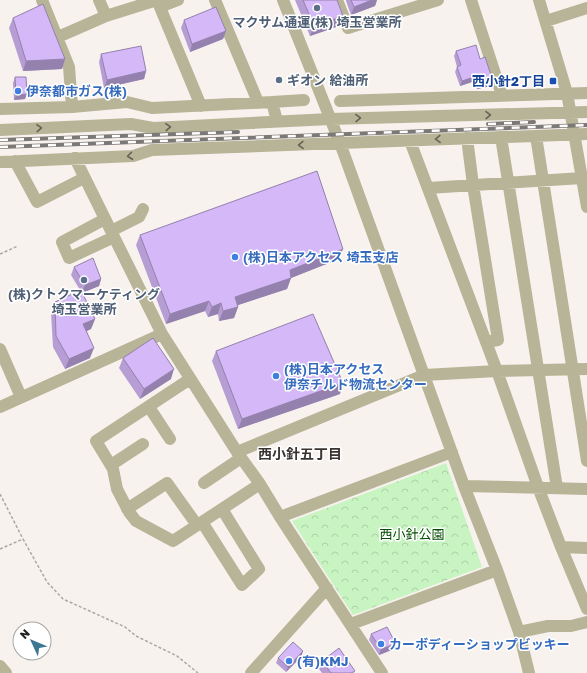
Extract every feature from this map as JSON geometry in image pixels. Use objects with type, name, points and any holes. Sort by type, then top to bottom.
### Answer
[{"type":"street","points":[[42,0],[70,67],[72,107]]},
{"type":"street","points":[[99,0],[106,16]]},
{"type":"street","points":[[58,37],[106,16],[158,2],[178,0]]},
{"type":"street","points":[[215,0],[258,102]]},
{"type":"street","points":[[283,0],[340,143],[464,486],[497,570],[518,632],[529,673]]},
{"type":"street","points":[[337,0],[348,28],[438,0]]},
{"type":"street","points":[[471,0],[502,95]]},
{"type":"street","points":[[539,0],[567,93],[587,206]]},
{"type":"street","points":[[158,2],[201,106]]},
{"type":"street","points":[[546,21],[587,8]]},
{"type":"street","points":[[340,102],[522,94],[587,93]]},
{"type":"street","points":[[522,94],[524,114]]},
{"type":"street","points":[[0,109],[72,107],[127,102],[152,108],[304,100]]},
{"type":"street","points":[[272,102],[277,121]]},
{"type":"street","points":[[0,130],[131,124],[152,128],[330,119],[587,112]]},
{"type":"street","points":[[0,162],[133,156],[152,150],[587,134]]},
{"type":"street","points":[[536,136],[587,461]]},
{"type":"street","points":[[501,137],[507,183],[557,488]]},
{"type":"street","points":[[467,138],[498,340],[486,342]]},
{"type":"street","points":[[410,140],[498,371],[538,487],[587,609]]},
{"type":"street","points":[[75,158],[162,334],[239,455],[260,484],[382,673]]},
{"type":"street","points":[[15,161],[37,202],[84,178]]},
{"type":"street","points":[[428,188],[543,181],[584,185]]},
{"type":"street","points":[[105,219],[62,242],[69,258],[139,217],[143,209]]},
{"type":"street","points":[[0,407],[162,334]]},
{"type":"street","points":[[0,348],[22,397]]},
{"type":"street","points":[[204,483],[239,455],[424,375],[498,371],[587,369]]},
{"type":"street","points":[[190,379],[96,441],[113,469],[117,489],[127,509],[136,521],[173,541],[260,484]]},
{"type":"street","points":[[149,407],[170,439]]},
{"type":"street","points":[[111,465],[143,444]]},
{"type":"street","points":[[280,517],[452,452]]},
{"type":"street","points":[[127,509],[167,483],[200,524],[242,585],[259,569],[222,509]]},
{"type":"street","points":[[464,486],[587,489]]},
{"type":"street","points":[[561,547],[587,548]]},
{"type":"street","points":[[351,624],[497,570]]},
{"type":"street","points":[[251,673],[327,588]]},
{"type":"street","points":[[518,632],[548,626],[571,626],[587,622]]},
{"type":"street","points":[[0,666],[6,673]]},
{"type":"path","points":[[0,254],[18,246]]},
{"type":"path","points":[[0,494],[23,539],[48,582],[63,598],[125,627],[136,636],[177,656],[198,673]]},
{"type":"path","points":[[0,549],[23,539]]},
{"type":"green space","name":"西小針公園","points":[[446,463],[482,567],[353,615],[292,521]]},
{"type":"building","points":[[303,0],[337,0],[343,16],[314,26]]},
{"type":"building","points":[[351,0],[372,0],[354,7]]},
{"type":"building","points":[[43,4],[65,59],[26,61],[13,18]]},
{"type":"building","points":[[216,7],[226,31],[192,44],[184,20]]},
{"type":"building","points":[[476,45],[480,59],[485,57],[493,81],[479,84],[477,76],[462,81],[457,67],[461,65],[456,51]]},
{"type":"building","points":[[141,46],[146,71],[107,80],[101,54]]},
{"type":"building","points":[[15,77],[26,77],[27,94],[16,95]]},
{"type":"building","points":[[317,171],[343,249],[290,270],[291,278],[235,297],[238,307],[223,311],[221,303],[212,307],[209,301],[170,314],[140,235]]},
{"type":"building","points":[[93,258],[101,279],[85,285],[74,267]]},
{"type":"building","points":[[81,290],[95,319],[83,324],[94,348],[69,359],[56,336],[55,302]]},
{"type":"building","points":[[313,314],[343,383],[242,419],[216,351]]},
{"type":"building","points":[[153,338],[174,369],[144,389],[123,358]]},
{"type":"building","points":[[387,627],[396,644],[381,649],[371,634]]},
{"type":"building","points":[[293,642],[303,651],[288,667],[278,658]]},
{"type":"building","points":[[339,648],[355,671],[351,673],[331,673],[322,661]]},
{"type":"railway","points":[[488,124],[534,122]]},
{"type":"railway","points":[[0,147],[587,125]]},
{"type":"railway","points":[[0,140],[238,132]]},
{"type":"place","name":"マクサム通運(株) 埼玉営業所","points":[[317,8]]},
{"type":"place","name":"ギオン 給油所","points":[[279,80]]},
{"type":"place","name":"西小針2丁目","points":[[553,81]]},
{"type":"place","name":"伊奈都市ガス(株)","points":[[18,91]]},
{"type":"place","name":"(株)日本アクセス 埼玉支店","points":[[235,257]]},
{"type":"place","name":"(株)クトクマーケティング 埼玉営業所","points":[[84,280]]},
{"type":"place","name":"(株)日本アクセス 伊奈チルド物流センター","points":[[276,376]]},
{"type":"place","name":"カーボディーショップビッキー","points":[[381,644]]},
{"type":"place","name":"(有)KMJ","points":[[289,661]]},
{"type":"district","name":"西小針五丁目","points":[[300,453]]}]
